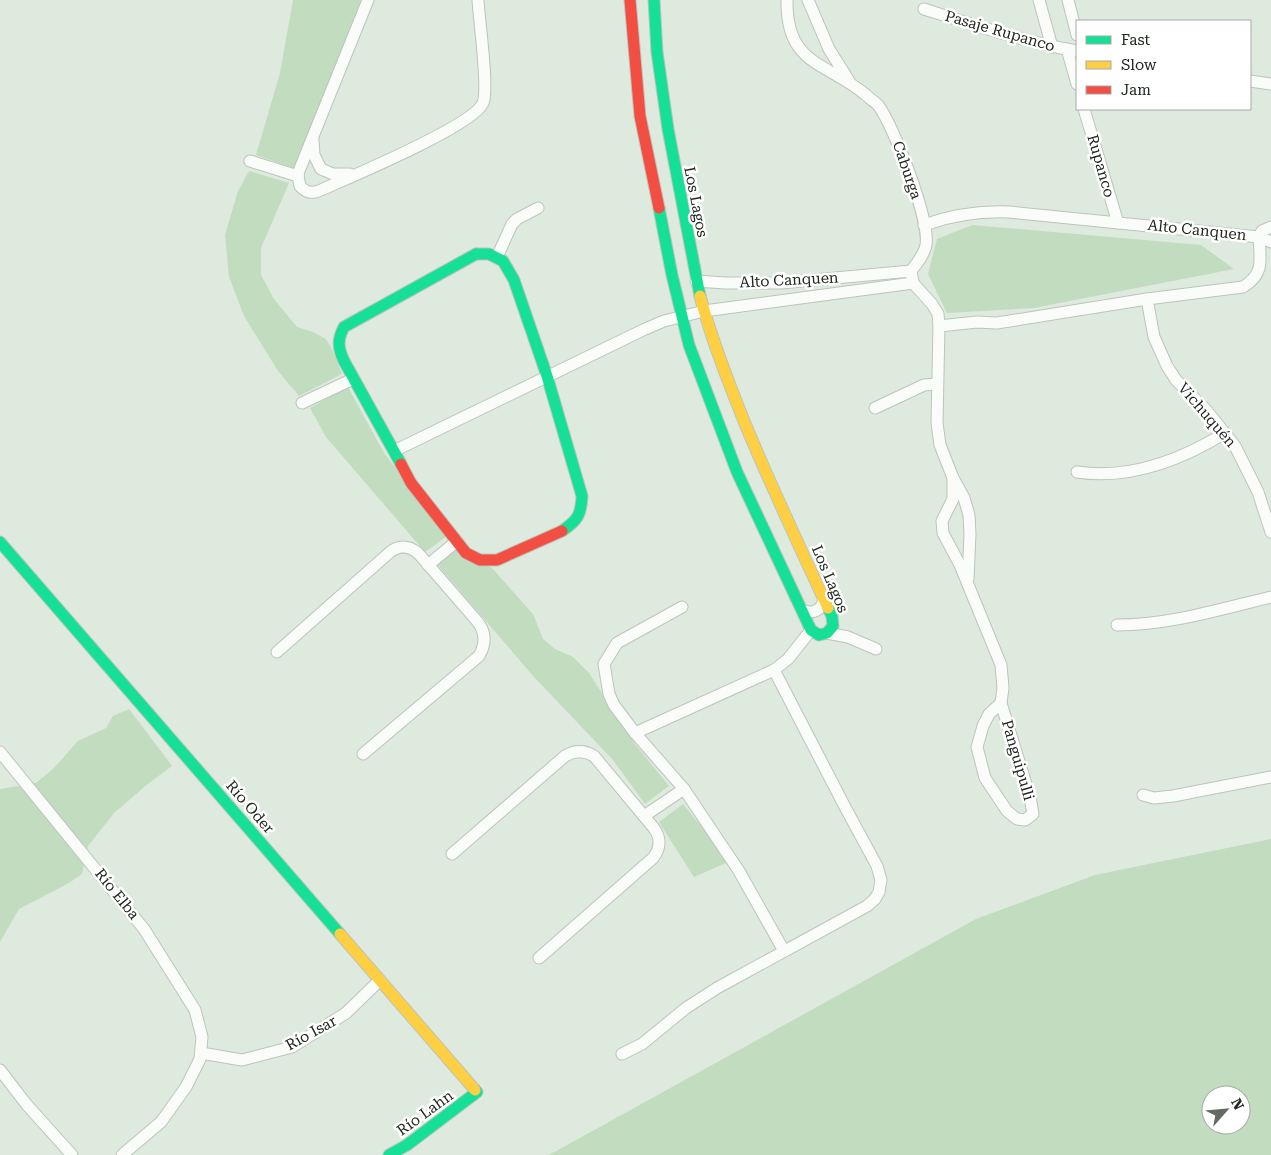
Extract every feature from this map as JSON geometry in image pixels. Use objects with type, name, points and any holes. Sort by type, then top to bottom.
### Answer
[{"type":"street","points":[[368,0],[312,137],[299,174],[300,186],[304,190],[312,192],[321,190],[448,131],[470,118],[483,104],[486,89],[478,0]]},
{"type":"street","points":[[630,0],[640,116],[672,275],[689,345],[737,472],[811,630],[788,659],[774,670],[635,733]]},
{"type":"street","name":"Los Lagos","points":[[654,0],[664,117],[696,281],[714,342],[760,460],[832,616],[833,626],[827,633],[819,635],[811,630]]},
{"type":"street","name":"Caburga","points":[[787,0],[786,11],[791,33],[799,49],[813,62],[850,83],[877,105],[892,129],[918,196],[924,225],[926,244],[920,260],[911,271]]},
{"type":"street","name":"Caburga","points":[[808,0],[829,49],[850,83]]},
{"type":"street","points":[[1039,0],[1052,47]]},
{"type":"street","points":[[1068,0],[1076,31]]},
{"type":"street","name":"Pasaje Rupanco","points":[[924,8],[978,26],[1052,47],[1072,50]]},
{"type":"street","points":[[1072,50],[1076,77]]},
{"type":"street","points":[[1251,81],[1271,84]]},
{"type":"street","name":"Rupanco","points":[[1084,110],[1118,223]]},
{"type":"street","points":[[312,137],[314,155],[325,180],[321,190]]},
{"type":"street","points":[[250,161],[299,174]]},
{"type":"street","points":[[299,174],[310,165],[333,174],[359,173]]},
{"type":"street","points":[[497,258],[512,224],[517,219],[538,208]]},
{"type":"street","name":"Alto Canquen","points":[[924,225],[954,216],[996,211],[1259,237],[1259,270],[1254,280],[1243,287],[1148,299],[997,323],[939,326]]},
{"type":"street","points":[[1271,227],[1262,231],[1259,237],[1271,242]]},
{"type":"street","points":[[476,254],[490,254],[497,258],[503,261],[514,280],[547,376],[582,496],[581,510],[576,521],[563,531],[497,560],[480,560],[466,553],[411,483],[353,379],[339,351],[338,339],[344,327],[476,254]]},
{"type":"street","points":[[911,271],[913,283]]},
{"type":"street","name":"Alto Canquen","points":[[696,281],[781,283],[911,271]]},
{"type":"street","points":[[781,283],[784,302]]},
{"type":"street","name":"Alto Canquen","points":[[394,451],[643,330],[682,315],[913,283]]},
{"type":"street","name":"Panguipulli","points":[[913,283],[932,304],[938,314],[937,423],[940,445],[953,478],[964,498],[969,515],[970,534],[967,584]]},
{"type":"street","name":"Vichuquén","points":[[1148,299],[1154,337],[1167,366],[1176,380],[1225,432],[1244,463],[1258,492],[1271,532]]},
{"type":"street","points":[[302,403],[353,379]]},
{"type":"street","points":[[875,408],[924,385],[937,384]]},
{"type":"street","points":[[1077,472],[1095,475],[1146,467],[1174,460],[1225,432]]},
{"type":"street","name":"Panguipulli","points":[[953,478],[953,499],[942,522],[944,534],[1001,665],[1003,688],[1001,703],[1030,797],[1033,814],[1026,820],[1017,819],[1007,811],[990,786],[985,778],[977,747],[983,726],[989,714],[1001,703]]},
{"type":"street","points":[[428,565],[457,541]]},
{"type":"street","name":"Río Oder","points":[[1,546],[477,1092]]},
{"type":"street","points":[[277,652],[394,549],[400,547],[410,548],[418,553],[481,626],[484,632],[484,645],[479,656],[363,754]]},
{"type":"street","points":[[1117,624],[1139,625],[1176,620],[1271,597]]},
{"type":"street","points":[[802,610],[815,612],[822,606],[824,599]]},
{"type":"street","points":[[682,607],[617,643],[604,664],[609,694],[614,705],[635,733],[684,789],[739,871],[784,951]]},
{"type":"street","points":[[827,633],[848,637],[876,649]]},
{"type":"street","points":[[622,1054],[642,1044],[702,998],[872,903],[879,892],[881,880],[877,866],[774,670]]},
{"type":"street","points":[[452,854],[565,756],[578,751],[584,751],[594,756],[658,835],[659,845],[656,854],[539,958]]},
{"type":"street","name":"Río Elba","points":[[0,752],[144,929],[195,1010],[202,1037],[201,1054]]},
{"type":"street","points":[[1143,795],[1154,798],[1173,796],[1271,777]]},
{"type":"street","points":[[644,816],[684,789]]},
{"type":"street","name":"Río Isar","points":[[201,1054],[242,1060],[292,1047],[346,1013],[380,980]]},
{"type":"street","points":[[122,1155],[161,1122],[186,1087],[201,1054]]},
{"type":"street","points":[[0,1070],[72,1155]]},
{"type":"street","name":"Río Lahn","points":[[389,1155],[407,1145],[477,1092]]},
{"type":"green space","points":[[293,0],[361,0],[296,169],[256,155],[280,73]]},
{"type":"green space","points":[[249,171],[289,183],[261,248],[261,275],[274,299],[297,327],[326,339],[342,374],[299,396],[278,371],[244,316],[229,277],[225,235],[238,191]]},
{"type":"green space","points":[[972,225],[1201,245],[1234,269],[1034,308],[947,313],[928,274],[937,239]]},
{"type":"green space","points":[[348,387],[384,453],[447,536],[425,552],[326,437],[310,408]]},
{"type":"green space","points":[[454,548],[479,564],[492,568],[533,614],[543,639],[555,649],[573,657],[589,673],[635,744],[669,786],[645,804],[613,760],[534,677],[436,563]]},
{"type":"green space","points":[[129,709],[172,766],[114,813],[88,846],[82,874],[69,883],[19,909],[0,942],[0,789],[36,783],[54,768],[78,741],[106,728],[113,716]]},
{"type":"green space","points":[[683,804],[728,862],[694,877],[659,822]]},
{"type":"green space","points":[[1271,839],[1271,1155],[549,1155],[976,919],[1095,875]]},
{"type":"traffic: fast","points":[[654,0],[657,52],[668,129],[700,296]]},
{"type":"traffic: fast","points":[[659,208],[672,275],[689,345],[737,472],[811,630],[819,635],[827,633],[833,626],[832,616],[828,608]]},
{"type":"traffic: fast","points":[[476,254],[489,254],[503,261],[514,280],[547,376],[582,496],[578,516],[572,524],[562,531]]},
{"type":"traffic: fast","points":[[401,464],[344,361],[340,352],[340,336],[344,327],[476,254]]},
{"type":"traffic: fast","points":[[0,542],[340,934]]},
{"type":"traffic: fast","points":[[389,1155],[407,1145],[477,1092],[475,1090]]},
{"type":"traffic: slow","points":[[700,296],[715,346],[746,426],[828,608]]},
{"type":"traffic: slow","points":[[340,934],[475,1090]]},
{"type":"traffic: jam","points":[[630,0],[640,116],[659,208]]},
{"type":"traffic: jam","points":[[401,464],[411,483],[466,553],[480,560],[497,560],[562,531]]}]
